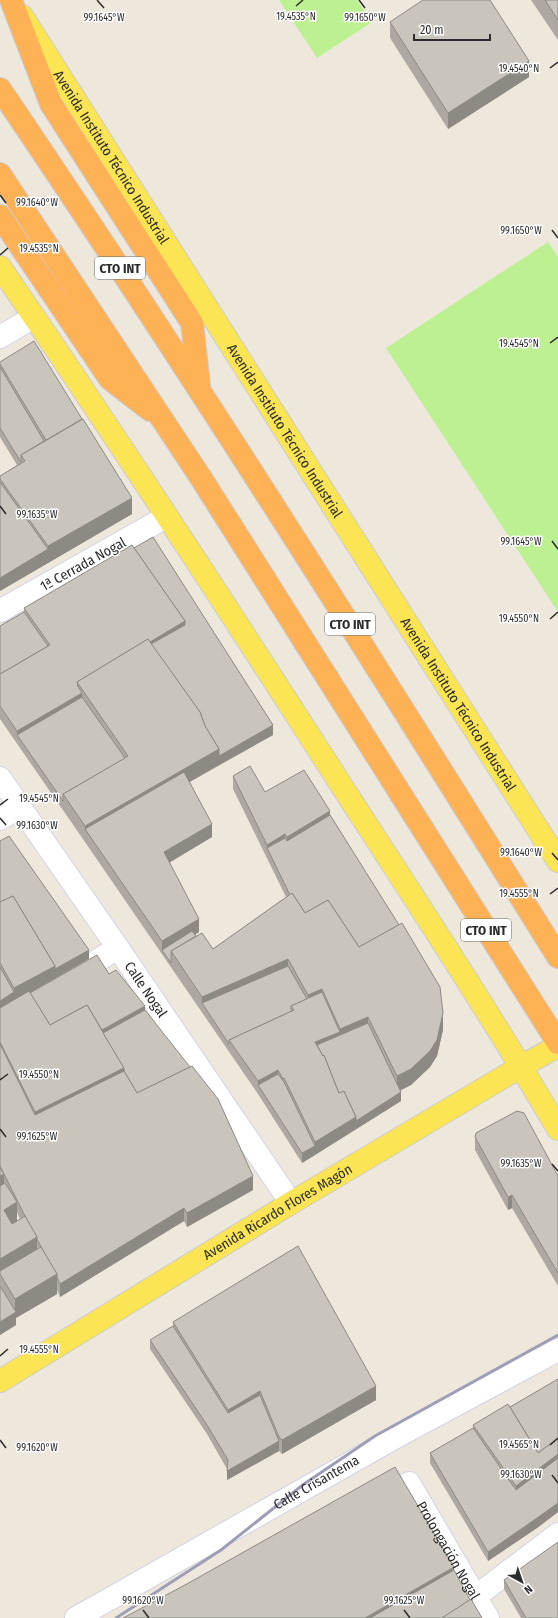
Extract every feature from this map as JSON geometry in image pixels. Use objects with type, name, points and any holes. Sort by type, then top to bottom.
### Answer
[{"type":"highway","points":[[12,0],[51,104],[192,323],[200,390]]},
{"type":"highway","name":"CTO INT","points":[[0,89],[111,254],[238,449],[461,800],[558,957]]},
{"type":"highway","name":"CTO INT","points":[[0,174],[165,421],[558,1045]]},
{"type":"highway","points":[[0,216],[110,379],[165,421]]},
{"type":"main road","name":"Avenida Instituto Técnico Industrial","points":[[12,0],[558,861]]},
{"type":"main road","name":"CTO INT","points":[[0,267],[248,640],[522,1066],[558,1129]]},
{"type":"main road","name":"Avenida Ricardo Flores Magón","points":[[0,1381],[291,1203],[558,1045]]},
{"type":"street","points":[[0,337],[34,317]]},
{"type":"street","name":"1ª Cerrada Nogal","points":[[0,611],[166,517]]},
{"type":"street","name":"Calle Nogal","points":[[0,778],[118,948],[291,1203]]},
{"type":"street","points":[[0,819],[20,807]]},
{"type":"street","points":[[59,983],[118,948]]},
{"type":"street","name":"Calle Crisantema","points":[[76,1618],[396,1437],[558,1350]]},
{"type":"street","name":"Prolongación Nogal","points":[[409,1483],[488,1618]]},
{"type":"street","points":[[475,1597],[558,1534]]},
{"type":"green space","points":[[279,0],[357,0],[372,22],[317,58]]},
{"type":"green space","points":[[548,242],[558,257],[558,612],[386,348]]},
{"type":"building","points":[[423,0],[490,0],[529,61],[448,113],[390,22]]},
{"type":"building","points":[[545,0],[558,0],[558,20]]},
{"type":"building","points":[[34,341],[82,419],[46,440],[0,364],[0,362]]},
{"type":"building","points":[[0,367],[44,441],[21,455],[21,462],[0,428]]},
{"type":"building","points":[[83,419],[132,498],[48,546],[0,479],[0,476],[25,461],[21,455]]},
{"type":"building","points":[[0,482],[48,549],[0,578]]},
{"type":"building","points":[[153,537],[273,725],[219,756],[219,749],[205,726],[200,712],[151,644],[185,625],[185,621],[134,548]]},
{"type":"building","points":[[132,545],[185,621],[150,642],[148,639],[77,682],[77,685],[82,693],[17,731],[0,706],[0,674],[50,645],[24,608]]},
{"type":"building","points":[[24,612],[48,646],[0,674],[0,626]]},
{"type":"building","points":[[148,639],[200,712],[205,726],[219,749],[85,826],[63,794],[128,756],[77,682]]},
{"type":"building","points":[[82,697],[125,758],[63,794],[63,801],[17,735]]},
{"type":"building","points":[[250,766],[265,792],[304,770],[330,811],[287,837],[285,834],[267,845],[233,776]]},
{"type":"building","points":[[184,772],[212,824],[164,852],[199,919],[162,941],[85,829]]},
{"type":"building","points":[[330,815],[399,925],[359,947],[328,900],[305,913],[292,893],[290,895],[267,848],[285,838],[287,841]]},
{"type":"building","points":[[9,836],[89,950],[55,969],[55,966],[13,896],[0,902],[0,841]]},
{"type":"building","points":[[292,893],[305,913],[328,900],[359,947],[402,923],[440,987],[443,1013],[437,1040],[430,1051],[411,1069],[397,1076],[368,1017],[340,1029],[322,989],[308,995],[288,959],[202,997],[171,951],[202,933],[213,949]]},
{"type":"building","points":[[13,896],[55,966],[14,988],[0,963],[0,902]]},
{"type":"building","points":[[192,931],[196,936],[171,951],[171,963],[162,950]]},
{"type":"building","points":[[97,955],[109,974],[116,970],[145,1006],[102,1030],[87,1005],[50,1025],[30,993]]},
{"type":"building","points":[[288,966],[307,999],[291,1006],[292,1011],[229,1040],[229,1044],[202,1003]]},
{"type":"building","points":[[0,967],[14,992],[0,1001]]},
{"type":"building","points":[[29,991],[50,1025],[87,1005],[124,1068],[35,1112],[0,1042],[0,1008]]},
{"type":"building","points":[[322,992],[340,1032],[315,1042],[323,1056],[324,1055],[339,1093],[344,1091],[356,1117],[315,1142],[284,1078],[283,1079],[278,1070],[258,1081],[229,1040],[294,1010],[291,1006]]},
{"type":"building","points":[[145,1010],[190,1067],[137,1093],[103,1033]]},
{"type":"building","points":[[368,1023],[401,1092],[356,1121],[356,1117],[344,1091],[339,1093],[324,1055],[323,1056],[317,1045]]},
{"type":"building","points":[[0,1044],[35,1115],[124,1071],[137,1093],[192,1066],[218,1099],[253,1176],[187,1213],[184,1208],[60,1284],[57,1274],[28,1222],[0,1166]]},
{"type":"building","points":[[278,1074],[284,1082],[315,1146],[302,1153],[258,1085]]},
{"type":"building","points":[[517,1111],[524,1113],[558,1176],[558,1273],[512,1195],[508,1197],[475,1137],[476,1133]]},
{"type":"building","points":[[0,1168],[4,1174],[0,1176]]},
{"type":"building","points":[[5,1183],[17,1202],[4,1210],[12,1224],[25,1216],[37,1237],[0,1259],[0,1186]]},
{"type":"building","points":[[298,1246],[376,1386],[282,1440],[279,1437],[260,1391],[228,1410],[173,1322]]},
{"type":"building","points":[[41,1247],[57,1274],[15,1299],[0,1274],[0,1271]]},
{"type":"building","points":[[0,1286],[16,1312],[0,1322]]},
{"type":"building","points":[[173,1326],[228,1413],[260,1395],[279,1441],[227,1471],[228,1460],[207,1425],[150,1340]]},
{"type":"building","points":[[558,1379],[558,1441],[557,1439],[538,1453],[510,1407]]},
{"type":"building","points":[[508,1404],[538,1453],[557,1439],[558,1441],[558,1454],[516,1486],[473,1425]]},
{"type":"building","points":[[473,1428],[516,1490],[558,1458],[558,1503],[488,1552],[430,1453]]},
{"type":"building","points":[[395,1467],[454,1567],[365,1618],[123,1618],[185,1585]]},
{"type":"building","points":[[558,1542],[558,1618],[526,1618],[504,1580]]},
{"type":"building","points":[[454,1570],[470,1600],[442,1618],[370,1618]]},
{"type":"building","points":[[471,1599],[482,1618],[442,1618]]},
{"type":"railway","points":[[116,1618],[221,1550],[304,1484],[375,1436],[558,1335]]}]
